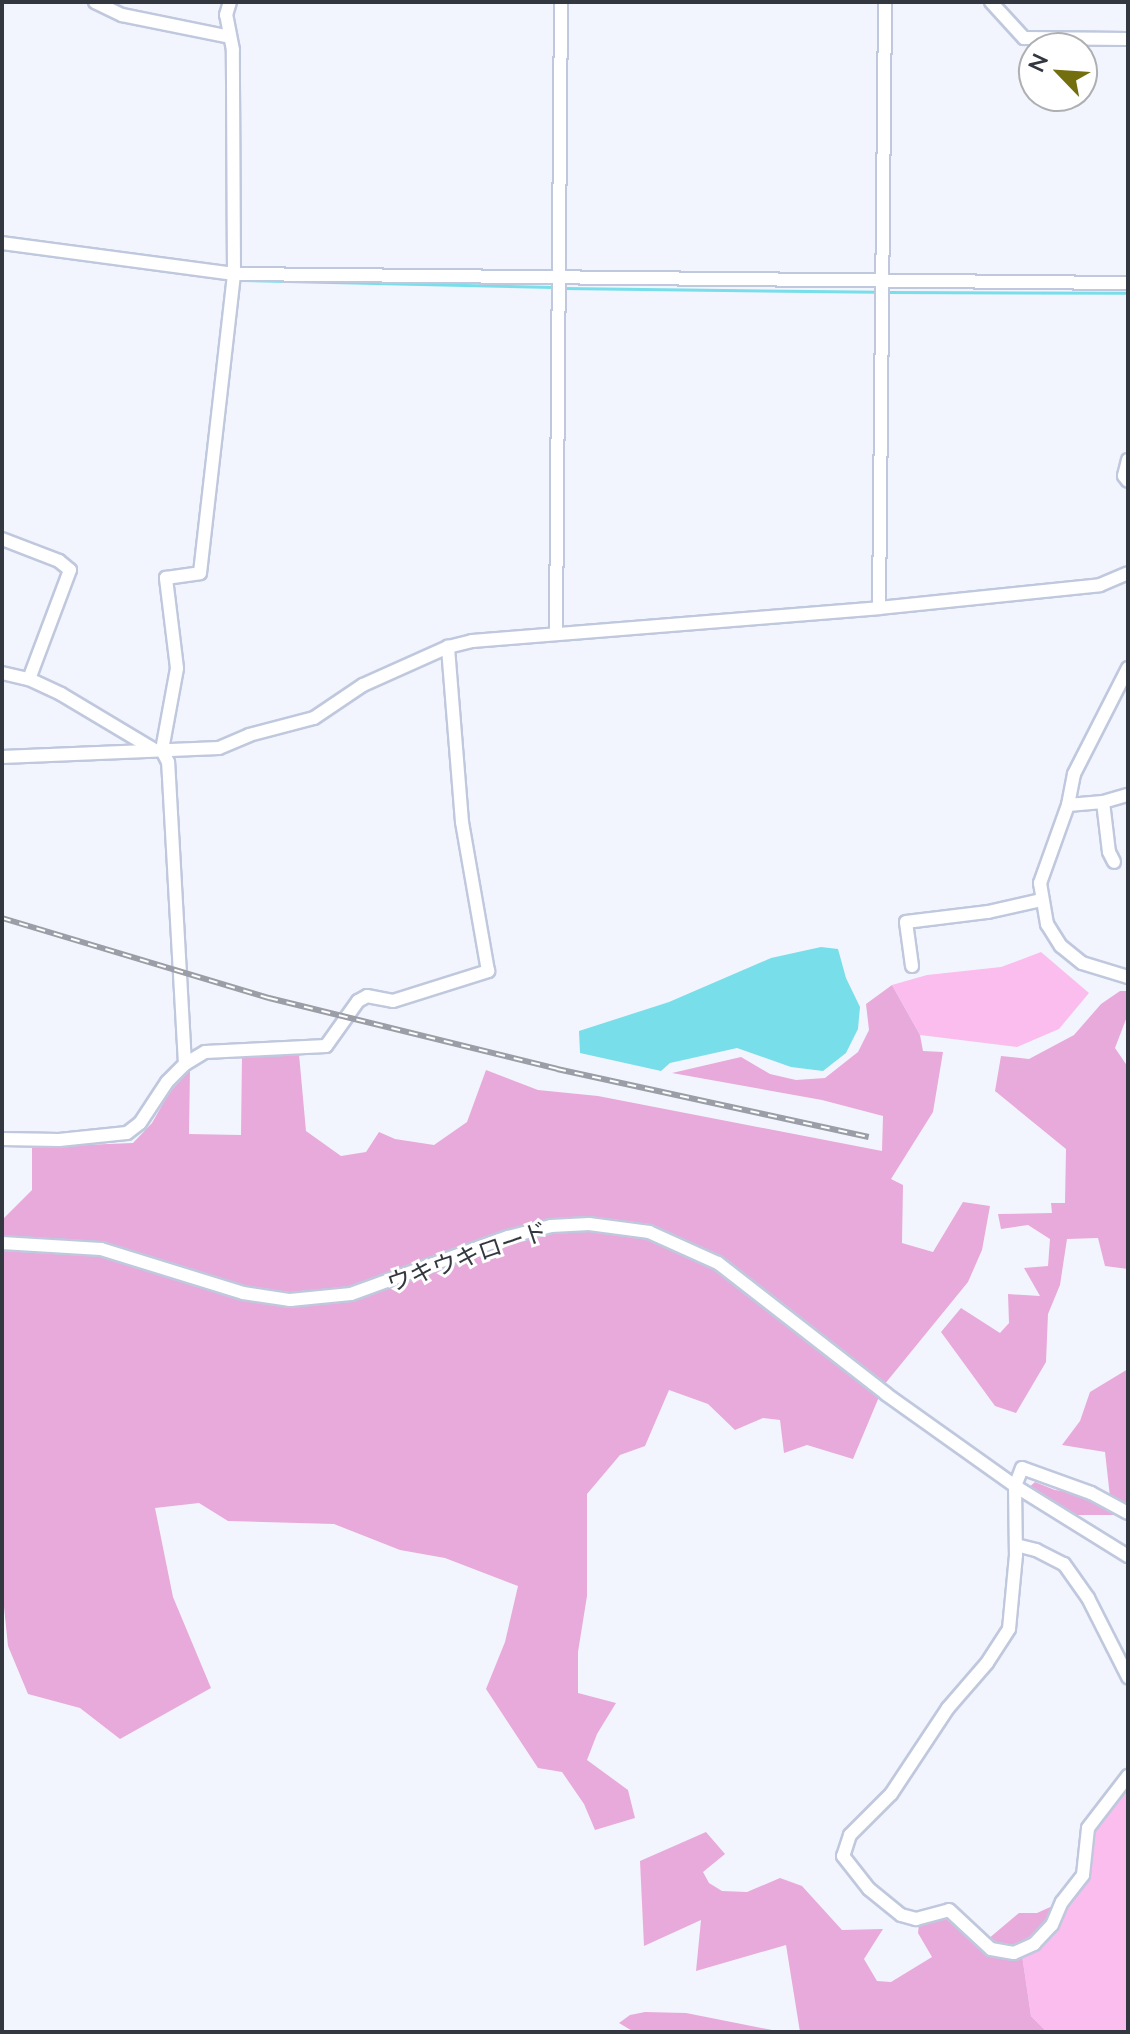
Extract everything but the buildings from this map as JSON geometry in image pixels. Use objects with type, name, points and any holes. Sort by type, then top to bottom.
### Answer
[{"type":"street","points":[[95,2],[122,15],[230,37]]},
{"type":"street","points":[[158,750],[177,668],[166,578],[200,573],[234,274],[233,50],[226,15],[230,2]]},
{"type":"street","points":[[556,633],[561,2]]},
{"type":"street","points":[[879,608],[885,2]]},
{"type":"street","points":[[991,2],[1024,38],[1128,39]]},
{"type":"street","points":[[2,243],[234,274],[884,284],[1128,283]]},
{"type":"street","points":[[1128,460],[1124,476],[1128,481]]},
{"type":"street","points":[[2,539],[59,561],[70,570],[29,679]]},
{"type":"street","points":[[2,757],[219,748],[249,735],[314,718],[363,685],[448,647],[556,633],[720,623],[1100,585],[1128,573]]},
{"type":"street","points":[[2,1139],[59,1140],[127,1133],[140,1123],[167,1082],[185,1064],[205,1052],[326,1046],[358,1001],[367,996],[393,1001],[488,971],[462,822],[448,647]]},
{"type":"street","points":[[1128,668],[1074,774],[1068,805],[1040,883],[1041,900],[1052,935],[1070,954],[1097,969],[1128,977]]},
{"type":"street","points":[[2,673],[29,679],[158,750],[168,762],[185,1064]]},
{"type":"street","points":[[1068,805],[1103,802],[1128,795]]},
{"type":"street","points":[[1103,802],[1109,852],[1114,862]]},
{"type":"street","points":[[912,966],[906,922],[988,912],[1041,900]]},
{"type":"street","name":"ウキウキロード","points":[[2,1243],[101,1249],[243,1293],[290,1300],[351,1294],[508,1237],[551,1226],[589,1224],[637,1229],[680,1243],[718,1263],[835,1357],[1015,1486],[1128,1556]]},
{"type":"street","points":[[1128,1513],[1091,1493],[1022,1468],[1015,1486],[1012,1618],[1003,1642],[948,1708],[891,1794],[850,1835],[843,1856],[869,1889],[901,1915],[916,1919],[949,1910],[991,1949],[1014,1953],[1034,1944],[1052,1925],[1062,1902],[1083,1875],[1088,1828],[1128,1776]]},
{"type":"street","points":[[1016,1545],[1036,1550],[1064,1564],[1088,1598],[1128,1677]]},
{"type":"shaded area","points":[[1041,952],[1089,993],[1059,1029],[1017,1047],[920,1035],[892,985],[927,975],[1001,967]]},
{"type":"shaded area","points":[[892,985],[920,1035],[923,1051],[943,1052],[933,1112],[891,1179],[903,1185],[902,1243],[933,1252],[963,1202],[990,1206],[982,1250],[968,1282],[884,1385],[853,1459],[807,1445],[784,1453],[780,1420],[763,1418],[735,1430],[708,1404],[669,1390],[645,1446],[620,1455],[587,1494],[587,1596],[578,1652],[578,1693],[616,1703],[597,1734],[587,1760],[628,1790],[635,1818],[595,1830],[584,1804],[562,1772],[538,1768],[486,1689],[505,1642],[518,1586],[445,1558],[400,1550],[334,1524],[228,1521],[199,1503],[155,1508],[173,1597],[211,1688],[120,1739],[80,1708],[28,1694],[8,1646],[2,1587],[2,1220],[32,1190],[32,1147],[133,1143],[152,1123],[169,1093],[190,1070],[189,1134],[241,1135],[242,1056],[299,1054],[306,1131],[341,1156],[366,1152],[379,1132],[395,1139],[434,1145],[467,1122],[486,1070],[538,1090],[598,1096],[882,1151],[883,1116],[822,1100],[672,1073],[741,1057],[770,1074],[796,1080],[825,1078],[858,1052],[869,1030],[866,1004]]},
{"type":"shaded area","points":[[1120,991],[1128,991],[1128,1014],[1115,1048],[1128,1067],[1128,1269],[1105,1266],[1098,1238],[1067,1239],[1060,1285],[1048,1314],[1046,1362],[1016,1413],[995,1406],[941,1332],[961,1308],[1000,1333],[1009,1323],[1008,1294],[1040,1296],[1024,1268],[1048,1266],[1050,1239],[1028,1225],[1001,1229],[998,1214],[1052,1213],[1051,1203],[1065,1203],[1066,1149],[995,1091],[1001,1056],[1029,1059],[1074,1035],[1101,1004]]},
{"type":"shaded area","points":[[1128,1369],[1128,1507],[1118,1515],[1071,1515],[1027,1489],[1035,1482],[1055,1490],[1110,1497],[1105,1452],[1062,1445],[1080,1421],[1090,1392]]},
{"type":"shaded area","points":[[1128,1780],[1128,2028],[1123,2032],[1047,2032],[1031,2016],[1022,1955],[1083,1883],[1094,1824]]},
{"type":"shaded area","points":[[706,1832],[725,1854],[703,1872],[709,1883],[722,1891],[747,1892],[780,1878],[802,1886],[842,1930],[883,1929],[864,1959],[877,1981],[891,1982],[932,1957],[918,1933],[919,1924],[945,1915],[981,1945],[1019,1913],[1037,1913],[1057,1904],[1022,1955],[1031,2016],[1047,2032],[800,2032],[786,1945],[696,1971],[701,1920],[644,1946],[640,1861]]},
{"type":"shaded area","points":[[645,2012],[686,2013],[782,2032],[634,2032],[619,2023],[630,2015]]},
{"type":"water","points":[[821,947],[838,949],[846,978],[860,1007],[858,1029],[846,1053],[823,1071],[791,1067],[737,1048],[670,1063],[661,1071],[580,1053],[579,1031],[669,1002],[771,958]]},
{"type":"waterway","points":[[242,280],[554,287]]},
{"type":"waterway","points":[[562,288],[878,292]]},
{"type":"waterway","points":[[886,292],[1128,293]]},
{"type":"railway","points":[[2,918],[269,998],[557,1069],[869,1137]]}]
